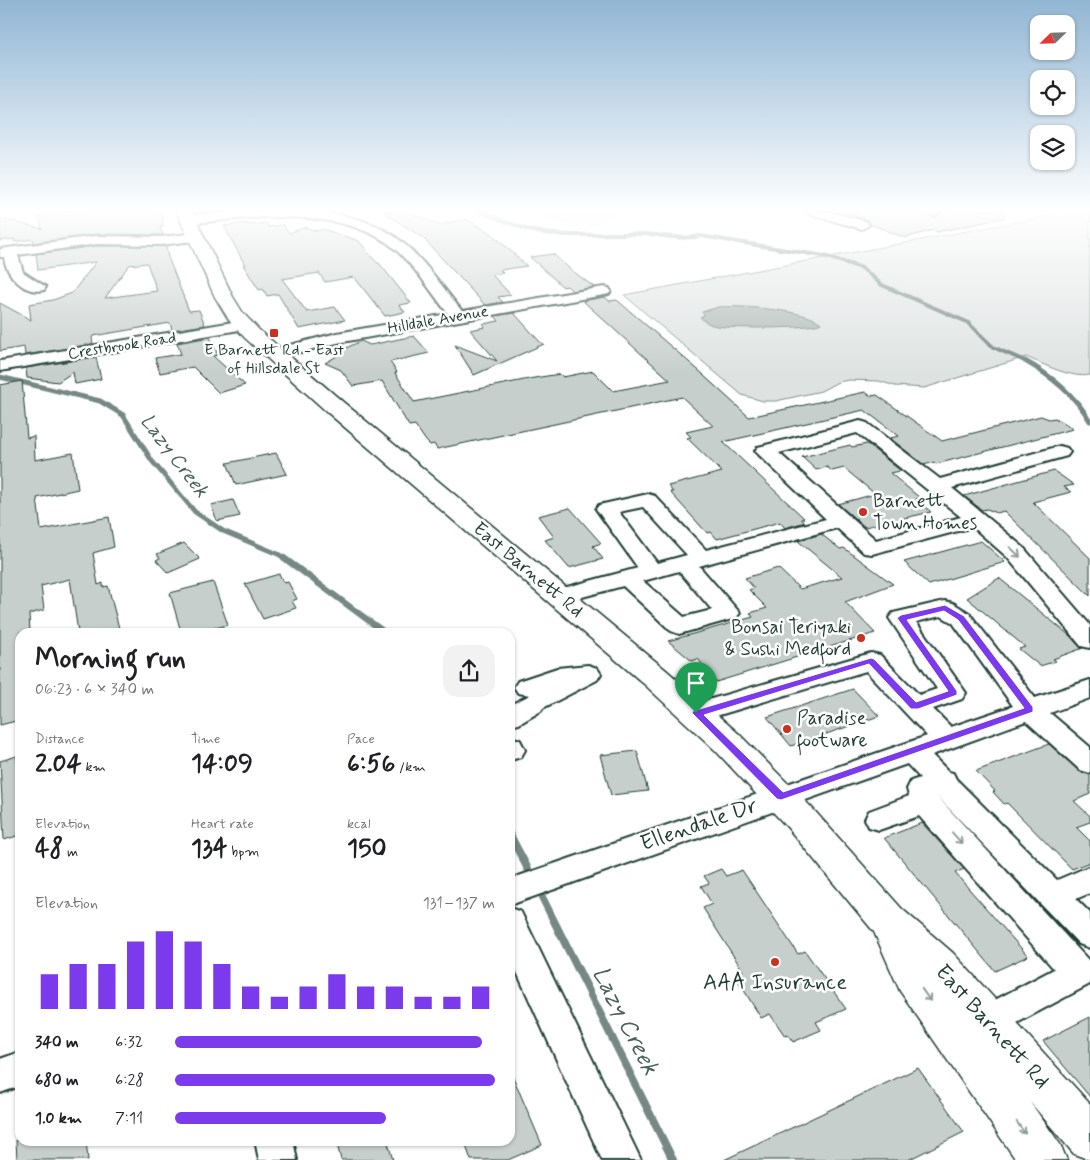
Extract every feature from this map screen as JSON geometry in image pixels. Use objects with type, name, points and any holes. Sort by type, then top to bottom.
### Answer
[{"type":"main road","name":"East Barnett Rd","points":[[209,265],[224,297],[245,326],[273,354],[696,713],[781,796],[888,921],[939,966],[1086,1127]]},
{"type":"main road","name":"East Barnett Rd","points":[[888,921],[914,978],[1044,1160]]},
{"type":"street","points":[[13,265],[15,272],[21,278],[39,287]]},
{"type":"street","points":[[415,265],[459,317]]},
{"type":"street","name":"Hilldale Avenue","points":[[273,354],[337,338],[604,291]]},
{"type":"street","name":"Crestbrook Road","points":[[0,366],[245,326]]},
{"type":"street","points":[[978,519],[872,548],[766,451],[860,428],[937,486],[978,519],[1016,552],[1090,640]]},
{"type":"street","points":[[937,486],[1060,452]]},
{"type":"street","points":[[627,578],[680,626],[728,613],[648,500],[606,509],[652,572]]},
{"type":"street","points":[[560,596],[841,520]]},
{"type":"street","points":[[915,706],[954,693],[901,618],[945,608],[961,618],[1030,710],[1087,756]]},
{"type":"street","points":[[696,713],[871,661],[946,739]]},
{"type":"street","name":"Ellendale Dr","points":[[515,890],[1090,689]]},
{"type":"street","points":[[515,710],[526,696]]},
{"type":"street","points":[[912,751],[933,792],[1078,973],[988,1021]]},
{"type":"street","points":[[879,819],[933,792]]},
{"type":"street","points":[[933,792],[1052,896],[1090,934]]},
{"type":"street","points":[[1052,896],[1090,879]]},
{"type":"street","points":[[515,933],[622,1160]]},
{"type":"street","points":[[0,1076],[15,1071]]},
{"type":"street","points":[[275,1146],[278,1160]]},
{"type":"shaded area","points":[[785,265],[1090,265],[1090,375],[1083,376],[1066,373],[1026,357],[924,388],[895,386],[879,381],[849,380],[838,382],[821,391],[776,401],[763,401],[742,395],[624,295]]},
{"type":"shaded area","points":[[718,307],[756,308],[788,312],[813,318],[821,323],[789,327],[738,328],[712,325],[700,317],[704,315],[702,312]]},
{"type":"building","points":[[37,265],[73,265],[38,270]]},
{"type":"building","points":[[94,265],[129,265],[105,298],[157,291],[148,265],[171,265],[189,311],[199,310],[205,325],[172,330],[170,323],[93,336],[93,344],[25,355],[24,347],[0,351],[0,303],[31,320],[29,304],[53,300],[72,293]]},
{"type":"building","points":[[243,265],[381,265],[411,303],[399,305],[405,312],[385,316],[354,277],[325,282],[319,273],[282,279],[307,312],[335,307],[345,320],[299,329],[278,294],[267,296],[263,289],[259,290]]},
{"type":"building","points":[[448,265],[527,266],[500,270],[503,273],[492,275],[511,295],[498,297],[503,302],[485,305]]},
{"type":"building","points":[[539,265],[566,265],[594,287],[572,291],[567,286],[563,287]]},
{"type":"building","points":[[605,297],[609,301],[617,300],[704,375],[749,417],[865,392],[871,396],[877,395],[942,441],[1041,416],[1049,419],[1055,418],[1073,429],[936,464],[934,462],[924,465],[890,438],[899,436],[864,410],[723,442],[804,518],[801,519],[805,522],[785,528],[780,522],[717,539],[711,532],[707,533],[670,492],[673,492],[668,486],[722,472],[687,438],[691,437],[686,432],[713,426],[682,397],[437,449],[434,444],[430,445],[426,441],[415,425],[409,426],[382,381],[353,386],[341,370],[325,363],[337,356],[333,354],[361,341],[370,345],[414,336],[429,353],[390,362],[414,402],[534,378],[560,374],[563,377],[593,371],[613,391],[670,380],[583,301]]},
{"type":"building","points":[[514,313],[544,344],[474,375],[455,345],[497,361],[470,330],[485,327],[483,324],[499,321],[495,316]]},
{"type":"building","points":[[210,337],[218,355],[213,356],[245,385],[219,393],[193,367],[160,373],[155,358],[181,354],[177,343]]},
{"type":"building","points":[[96,357],[101,379],[75,384],[73,372],[58,382],[27,378],[26,368]]},
{"type":"building","points":[[22,381],[27,438],[34,436],[35,460],[73,453],[78,489],[37,498],[41,530],[109,517],[114,547],[93,553],[98,585],[103,583],[103,587],[108,586],[119,628],[77,628],[70,579],[41,586],[44,610],[29,614],[30,628],[15,628],[15,721],[0,725],[0,385]]},
{"type":"building","points":[[867,444],[901,471],[890,473],[920,498],[916,499],[931,512],[865,527],[838,504],[875,494],[844,468],[832,471],[827,467],[816,470],[802,457],[850,445],[852,447]]},
{"type":"building","points":[[276,453],[287,474],[236,485],[227,463]]},
{"type":"building","points":[[1054,471],[1074,485],[1064,487],[1071,492],[1033,502],[1090,558],[1090,596],[1004,511],[997,513],[987,509],[982,510],[964,496]]},
{"type":"building","points":[[233,500],[240,516],[217,521],[211,505]]},
{"type":"building","points":[[570,508],[601,543],[593,546],[603,559],[569,568],[545,540],[554,537],[538,516]]},
{"type":"building","points":[[821,534],[840,549],[844,548],[893,584],[845,602],[875,633],[716,682],[698,659],[692,661],[668,641],[753,617],[750,613],[767,608],[749,590],[754,588],[745,578],[778,568],[800,589],[842,577],[798,541]]},
{"type":"building","points":[[981,541],[1005,562],[929,585],[904,562]]},
{"type":"building","points":[[184,543],[200,559],[168,573],[156,560],[160,558],[157,554]]},
{"type":"building","points":[[279,574],[284,583],[288,582],[297,599],[292,601],[296,608],[263,619],[245,584]]},
{"type":"building","points":[[999,578],[1083,648],[1053,659],[1056,661],[1040,666],[1019,649],[1025,647],[967,598]]},
{"type":"building","points":[[213,582],[228,625],[215,628],[180,628],[170,593]]},
{"type":"building","points":[[853,689],[879,716],[791,746],[767,717]]},
{"type":"building","points":[[1049,744],[1079,771],[1090,775],[1090,794],[1074,801],[1090,816],[1090,822],[1076,827],[1090,841],[1090,862],[1072,869],[1007,803],[1004,804],[993,792],[995,791],[976,771]]},
{"type":"building","points":[[637,751],[648,791],[611,795],[600,755]]},
{"type":"building","points":[[15,757],[15,837],[4,840],[0,761]]},
{"type":"building","points":[[922,823],[964,869],[955,873],[1028,956],[995,971],[884,838]]},
{"type":"building","name":"AAA Insurance","points":[[721,869],[726,876],[742,870],[798,954],[805,951],[846,1009],[816,1022],[821,1030],[793,1042],[788,1035],[785,1036],[770,1014],[761,1018],[734,974],[743,971],[703,908],[712,904],[701,886],[709,883],[704,876]]},
{"type":"building","points":[[1090,1017],[1090,1097],[1043,1041]]},
{"type":"building","points":[[918,1068],[964,1132],[908,1160],[724,1160]]},
{"type":"building","points":[[515,1082],[542,1145],[508,1160],[471,1160],[466,1146],[515,1146]]},
{"type":"building","points":[[16,1146],[87,1146],[88,1160],[17,1160]]},
{"type":"building","points":[[338,1146],[389,1146],[393,1160],[341,1160]]},
{"type":"waterway","points":[[853,265],[862,268],[882,285],[967,322],[993,347],[1026,361]]},
{"type":"waterway","points":[[1026,361],[1062,387],[1090,421]]},
{"type":"waterway","name":"Lazy Creek","points":[[0,377],[100,401],[123,415],[152,461],[195,512],[223,531],[286,559]]},
{"type":"waterway","name":"Lazy Creek","points":[[284,558],[379,628]]},
{"type":"waterway","name":"Lazy Creek","points":[[515,844],[528,869]]},
{"type":"waterway","name":"Lazy Creek","points":[[543,899],[673,1160]]},
{"type":"place","name":"E Barnett Rd - East of Hillsdale St","points":[[274,333]]},
{"type":"place","name":"Barnett Town Homes","points":[[863,512]]},
{"type":"place","name":"Bonsai Teriyaki & Sushi Medford","points":[[861,638]]},
{"type":"place","name":"Paradise footware","points":[[787,729]]},
{"type":"place","name":"AAA Insurance","points":[[775,962]]},
{"type":"route","points":[[945,608],[961,618],[1030,710],[781,796],[696,713],[871,661],[915,706],[954,693],[901,618],[945,608]]}]
